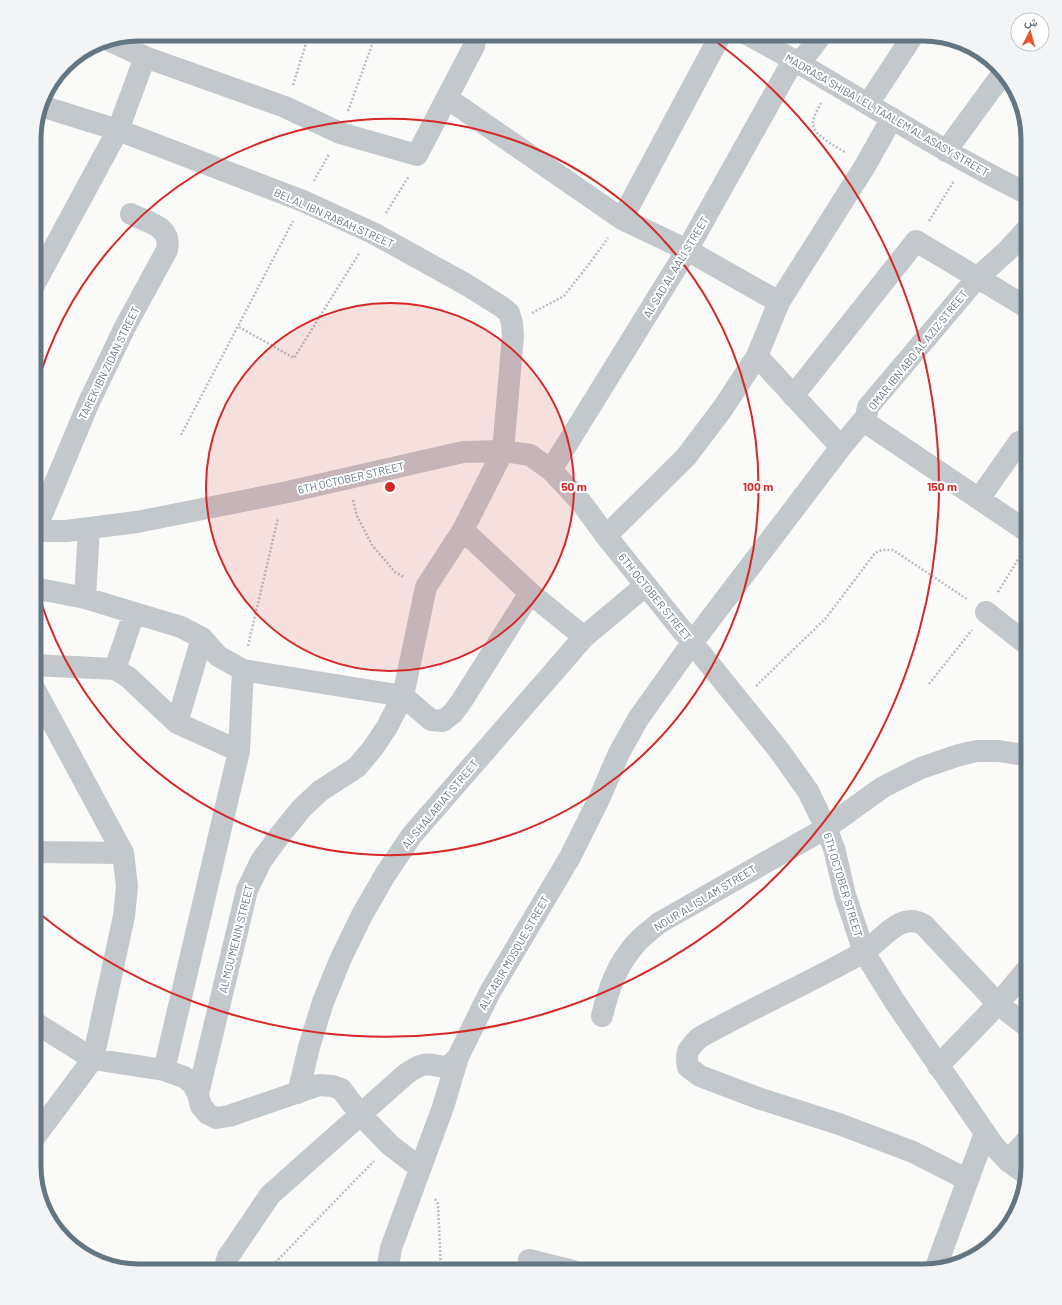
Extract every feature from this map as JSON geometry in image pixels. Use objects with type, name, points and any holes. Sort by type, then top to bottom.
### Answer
[{"type":"street","points":[[116,44],[145,57],[285,107],[340,133],[417,156],[448,98],[474,46],[475,41]]},
{"type":"street","points":[[622,219],[717,41]]},
{"type":"street","name":"MADRASA SHIBA LEL TAALEM AL ASASY STREET","points":[[760,41],[797,61],[946,151],[1021,190]]},
{"type":"street","name":"AL SAD AL AALI STREET","points":[[551,470],[687,250],[797,61],[816,41]]},
{"type":"street","points":[[868,104],[909,41]]},
{"type":"street","points":[[41,272],[118,130],[145,57]]},
{"type":"street","points":[[946,151],[999,77]]},
{"type":"street","points":[[448,98],[622,219],[687,250],[780,302]]},
{"type":"street","name":"BELAL IBN RABAH STREET","points":[[46,108],[118,130],[303,201],[373,233],[486,296],[509,313],[512,322]]},
{"type":"street","points":[[606,536],[686,456],[723,408],[757,356],[780,302],[865,166],[892,118]]},
{"type":"street","name":"TAREK IBN ZIDAN STREET","points":[[41,517],[89,402],[125,327],[167,250],[168,243],[166,234],[162,229],[131,214]]},
{"type":"street","name":"OMAR IBN ABD AL AZIZ STREET","points":[[1021,236],[1007,251],[977,278],[868,407],[866,417],[868,424],[980,499],[1021,536]]},
{"type":"street","points":[[793,396],[916,241],[1021,304]]},
{"type":"street","points":[[426,587],[463,530],[503,451],[513,336],[512,322]]},
{"type":"street","points":[[757,356],[840,447]]},
{"type":"street","name":"AL KABIR MOSQUE STREET","points":[[388,1264],[391,1248],[443,1107],[458,1057],[490,992],[570,857],[600,797],[619,753],[638,719],[692,642],[840,447],[866,417]]},
{"type":"street","points":[[980,499],[1019,442]]},
{"type":"street","name":"6TH OCTOBER STREET","points":[[41,531],[66,531],[137,522],[283,493],[463,452],[503,451],[530,455],[551,470],[581,502],[606,536],[778,749],[808,791],[834,848],[845,895],[864,952],[895,1002],[994,1146],[1008,1161],[1021,1170]]},
{"type":"street","points":[[85,598],[89,528]]},
{"type":"street","points":[[463,530],[530,593],[584,637]]},
{"type":"street","name":"AL SHALABIAT STREET","points":[[298,1093],[309,1047],[326,994],[341,958],[362,915],[385,874],[412,835],[584,637],[646,585]]},
{"type":"street","name":"AL MOU'MENIN STREET","points":[[198,1094],[247,890],[261,861],[301,809],[320,790],[357,767],[374,748],[387,727],[403,696],[426,587]]},
{"type":"street","points":[[41,589],[85,598],[181,627],[202,638],[218,656],[243,670],[403,696],[431,720],[443,721],[453,714],[530,593]]},
{"type":"street","points":[[986,612],[1021,640]]},
{"type":"street","points":[[115,669],[134,613]]},
{"type":"street","points":[[177,723],[202,638]]},
{"type":"street","points":[[41,665],[115,669],[128,677],[177,723],[239,751]]},
{"type":"street","points":[[164,1070],[239,751],[243,670]]},
{"type":"street","points":[[41,701],[123,853],[127,886],[124,916],[93,1059],[41,1129]]},
{"type":"street","name":"NOUR AL ISLAM STREET","points":[[602,1016],[609,989],[620,964],[638,941],[659,923],[826,828],[882,787],[921,768],[959,755],[977,751],[1000,751],[1021,755]]},
{"type":"street","points":[[41,852],[123,853]]},
{"type":"street","points":[[968,1180],[913,1152],[839,1124],[700,1076],[688,1067],[686,1056],[691,1046],[699,1038],[864,952],[899,924],[907,921],[917,921],[924,925],[998,1004],[1021,1022]]},
{"type":"street","points":[[938,1066],[998,1004],[1021,976]]},
{"type":"street","points":[[41,1026],[93,1059],[164,1070],[184,1077],[193,1084],[198,1094],[201,1106],[208,1114],[216,1118],[229,1116],[319,1085],[332,1086],[341,1089],[360,1114],[390,1145],[420,1168]]},
{"type":"street","points":[[226,1264],[228,1257],[270,1195],[360,1114],[406,1074],[422,1065],[444,1067],[450,1066],[458,1057]]},
{"type":"street","points":[[938,1263],[985,1133]]},
{"type":"street","points":[[1008,1161],[1021,1147]]},
{"type":"street","points":[[529,1260],[545,1264]]},
{"type":"path","points":[[285,107],[307,41]]},
{"type":"path","points":[[181,435],[340,133],[373,41]]},
{"type":"path","points":[[832,82],[813,122],[813,127],[818,134],[865,166]]},
{"type":"path","points":[[238,327],[294,358],[409,177],[417,156]]},
{"type":"path","points":[[916,241],[966,162]]},
{"type":"path","points":[[512,322],[540,310],[564,296],[622,219]]},
{"type":"path","points":[[346,479],[357,516],[372,545],[396,572],[426,587]]},
{"type":"path","points":[[243,670],[283,493]]},
{"type":"path","points":[[929,684],[986,612],[1021,549]]},
{"type":"path","points":[[739,702],[826,618],[875,553],[882,550],[893,550],[986,612]]},
{"type":"path","points":[[274,1264],[390,1145]]},
{"type":"path","points":[[420,1168],[438,1204],[441,1264]]}]
